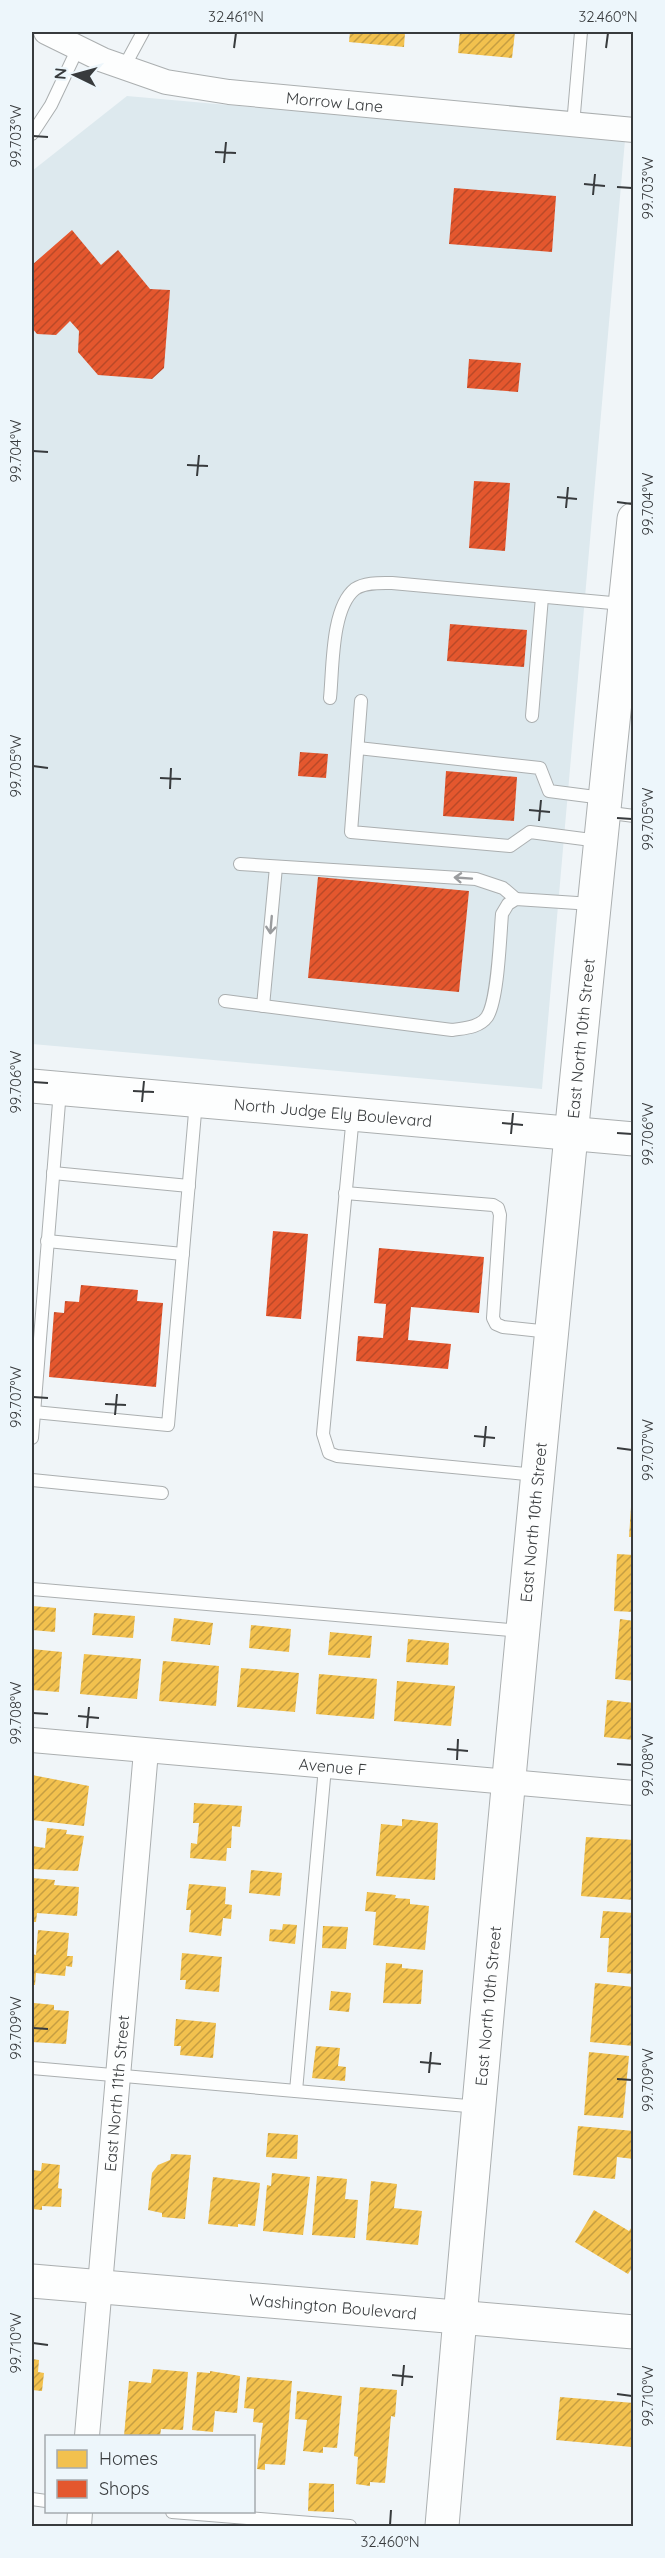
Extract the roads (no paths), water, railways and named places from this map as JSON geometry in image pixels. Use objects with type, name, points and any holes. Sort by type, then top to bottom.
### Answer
[{"type":"main road","name":"East North 10th Street","points":[[442,2526],[508,1783],[570,1133],[594,904],[610,817],[633,519]]},
{"type":"main road","name":"North Judge Ely Boulevard","points":[[46,1087],[633,1139]]},
{"type":"main road","name":"Washington Boulevard","points":[[32,2281],[633,2332]]},
{"type":"street","name":"Morrow Lane","points":[[46,32],[78,48],[166,82],[229,92],[633,130]]},
{"type":"street","name":"Avenue F","points":[[32,1740],[633,1793]]},
{"type":"street","name":"East North 11th Street","points":[[87,2435],[146,1751]]},
{"type":"lane","points":[[124,67],[142,32]]},
{"type":"lane","points":[[573,125],[581,32]]},
{"type":"lane","points":[[32,134],[51,105],[78,48]]},
{"type":"lane","points":[[330,698],[338,621],[344,602],[356,588],[371,584],[392,583],[625,604]]},
{"type":"lane","points":[[532,716],[542,597]]},
{"type":"lane","points":[[361,701],[351,832],[510,846],[530,832],[610,817]]},
{"type":"lane","points":[[358,748],[540,768],[549,791],[610,817]]},
{"type":"lane","points":[[240,864],[476,879],[503,888],[516,899]]},
{"type":"lane","points":[[263,1006],[276,867]]},
{"type":"lane","points":[[225,1001],[452,1030],[472,1028],[486,1019],[492,1005],[502,914],[508,904],[516,899],[594,904]]},
{"type":"lane","points":[[32,1438],[53,1173],[46,1087]]},
{"type":"lane","points":[[34,1412],[168,1425],[196,1101]]},
{"type":"lane","points":[[353,1114],[323,1434],[329,1453],[537,1475]]},
{"type":"lane","points":[[53,1173],[189,1186]]},
{"type":"lane","points":[[345,1193],[493,1205],[498,1208],[500,1215],[493,1318],[496,1324],[503,1327],[551,1332]]},
{"type":"lane","points":[[47,1241],[183,1254]]},
{"type":"lane","points":[[32,1480],[162,1493]]},
{"type":"lane","points":[[32,1589],[522,1631]]},
{"type":"lane","points":[[296,2091],[325,1767]]},
{"type":"lane","points":[[32,2068],[479,2107]]},
{"type":"lane","points":[[186,2513],[259,2523],[350,2526]]}]
